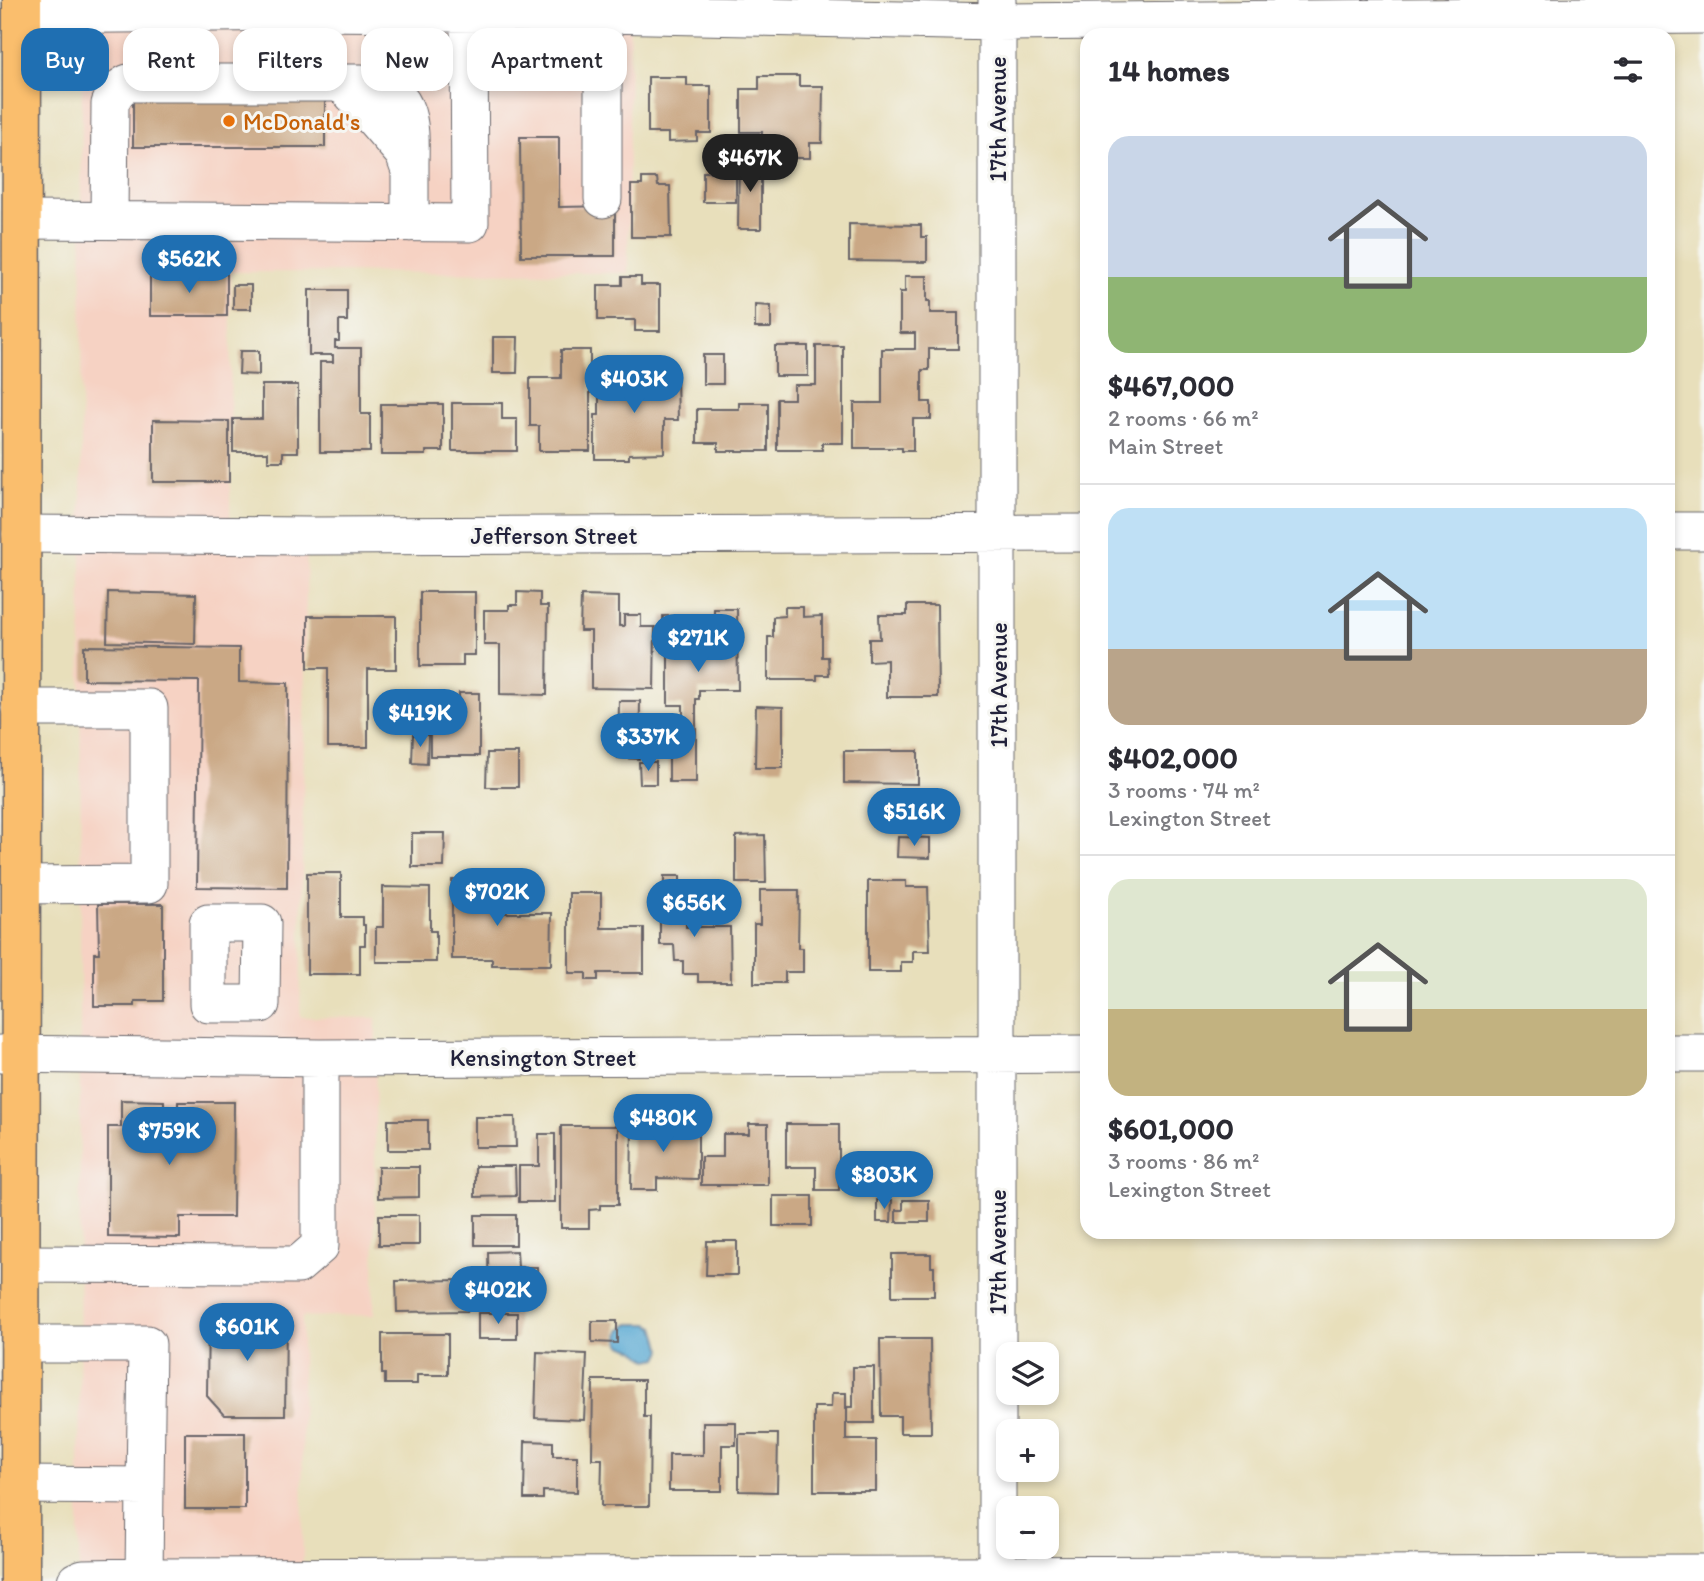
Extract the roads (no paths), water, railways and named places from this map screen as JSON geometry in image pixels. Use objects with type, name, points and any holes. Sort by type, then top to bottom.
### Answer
[{"type":"main road","points":[[20,1581],[13,1480],[13,1342],[21,1264],[11,1054],[21,885],[10,750],[20,708],[21,534],[11,459],[12,289],[23,220],[12,158],[11,85],[22,8]]},
{"type":"street","points":[[22,8],[306,6],[469,14],[603,14],[656,7],[1704,15]]},
{"type":"street","name":"17th Avenue","points":[[997,11],[997,1578]]},
{"type":"street","points":[[23,220],[470,223],[469,14]]},
{"type":"street","points":[[603,14],[603,199]]},
{"type":"street","points":[[109,220],[110,104],[121,86],[128,83],[337,83],[379,86],[401,102],[409,118],[411,130],[410,223]]},
{"type":"street","points":[[1675,531],[1704,531]]},
{"type":"street","name":"Jefferson Street","points":[[21,534],[325,536],[1080,533]]},
{"type":"street","points":[[20,708],[149,708],[149,884],[21,885]]},
{"type":"street","points":[[261,1004],[261,1057]]},
{"type":"street","points":[[1675,1053],[1704,1053]]},
{"type":"street","name":"Kensington Street","points":[[11,1054],[320,1058],[1080,1054]]},
{"type":"street","points":[[21,1264],[298,1265],[320,1246],[320,1058]]},
{"type":"street","points":[[13,1342],[146,1344],[144,1577]]},
{"type":"street","points":[[13,1480],[145,1486]]},
{"type":"street","points":[[76,1581],[83,1578],[144,1577],[997,1578],[1704,1573]]},
{"type":"water","points":[[628,1324],[649,1324],[655,1327],[662,1350],[658,1358],[648,1360],[635,1350],[621,1345],[620,1331]]},
{"type":"place","name":"McDonald's","points":[[229,121]]}]
